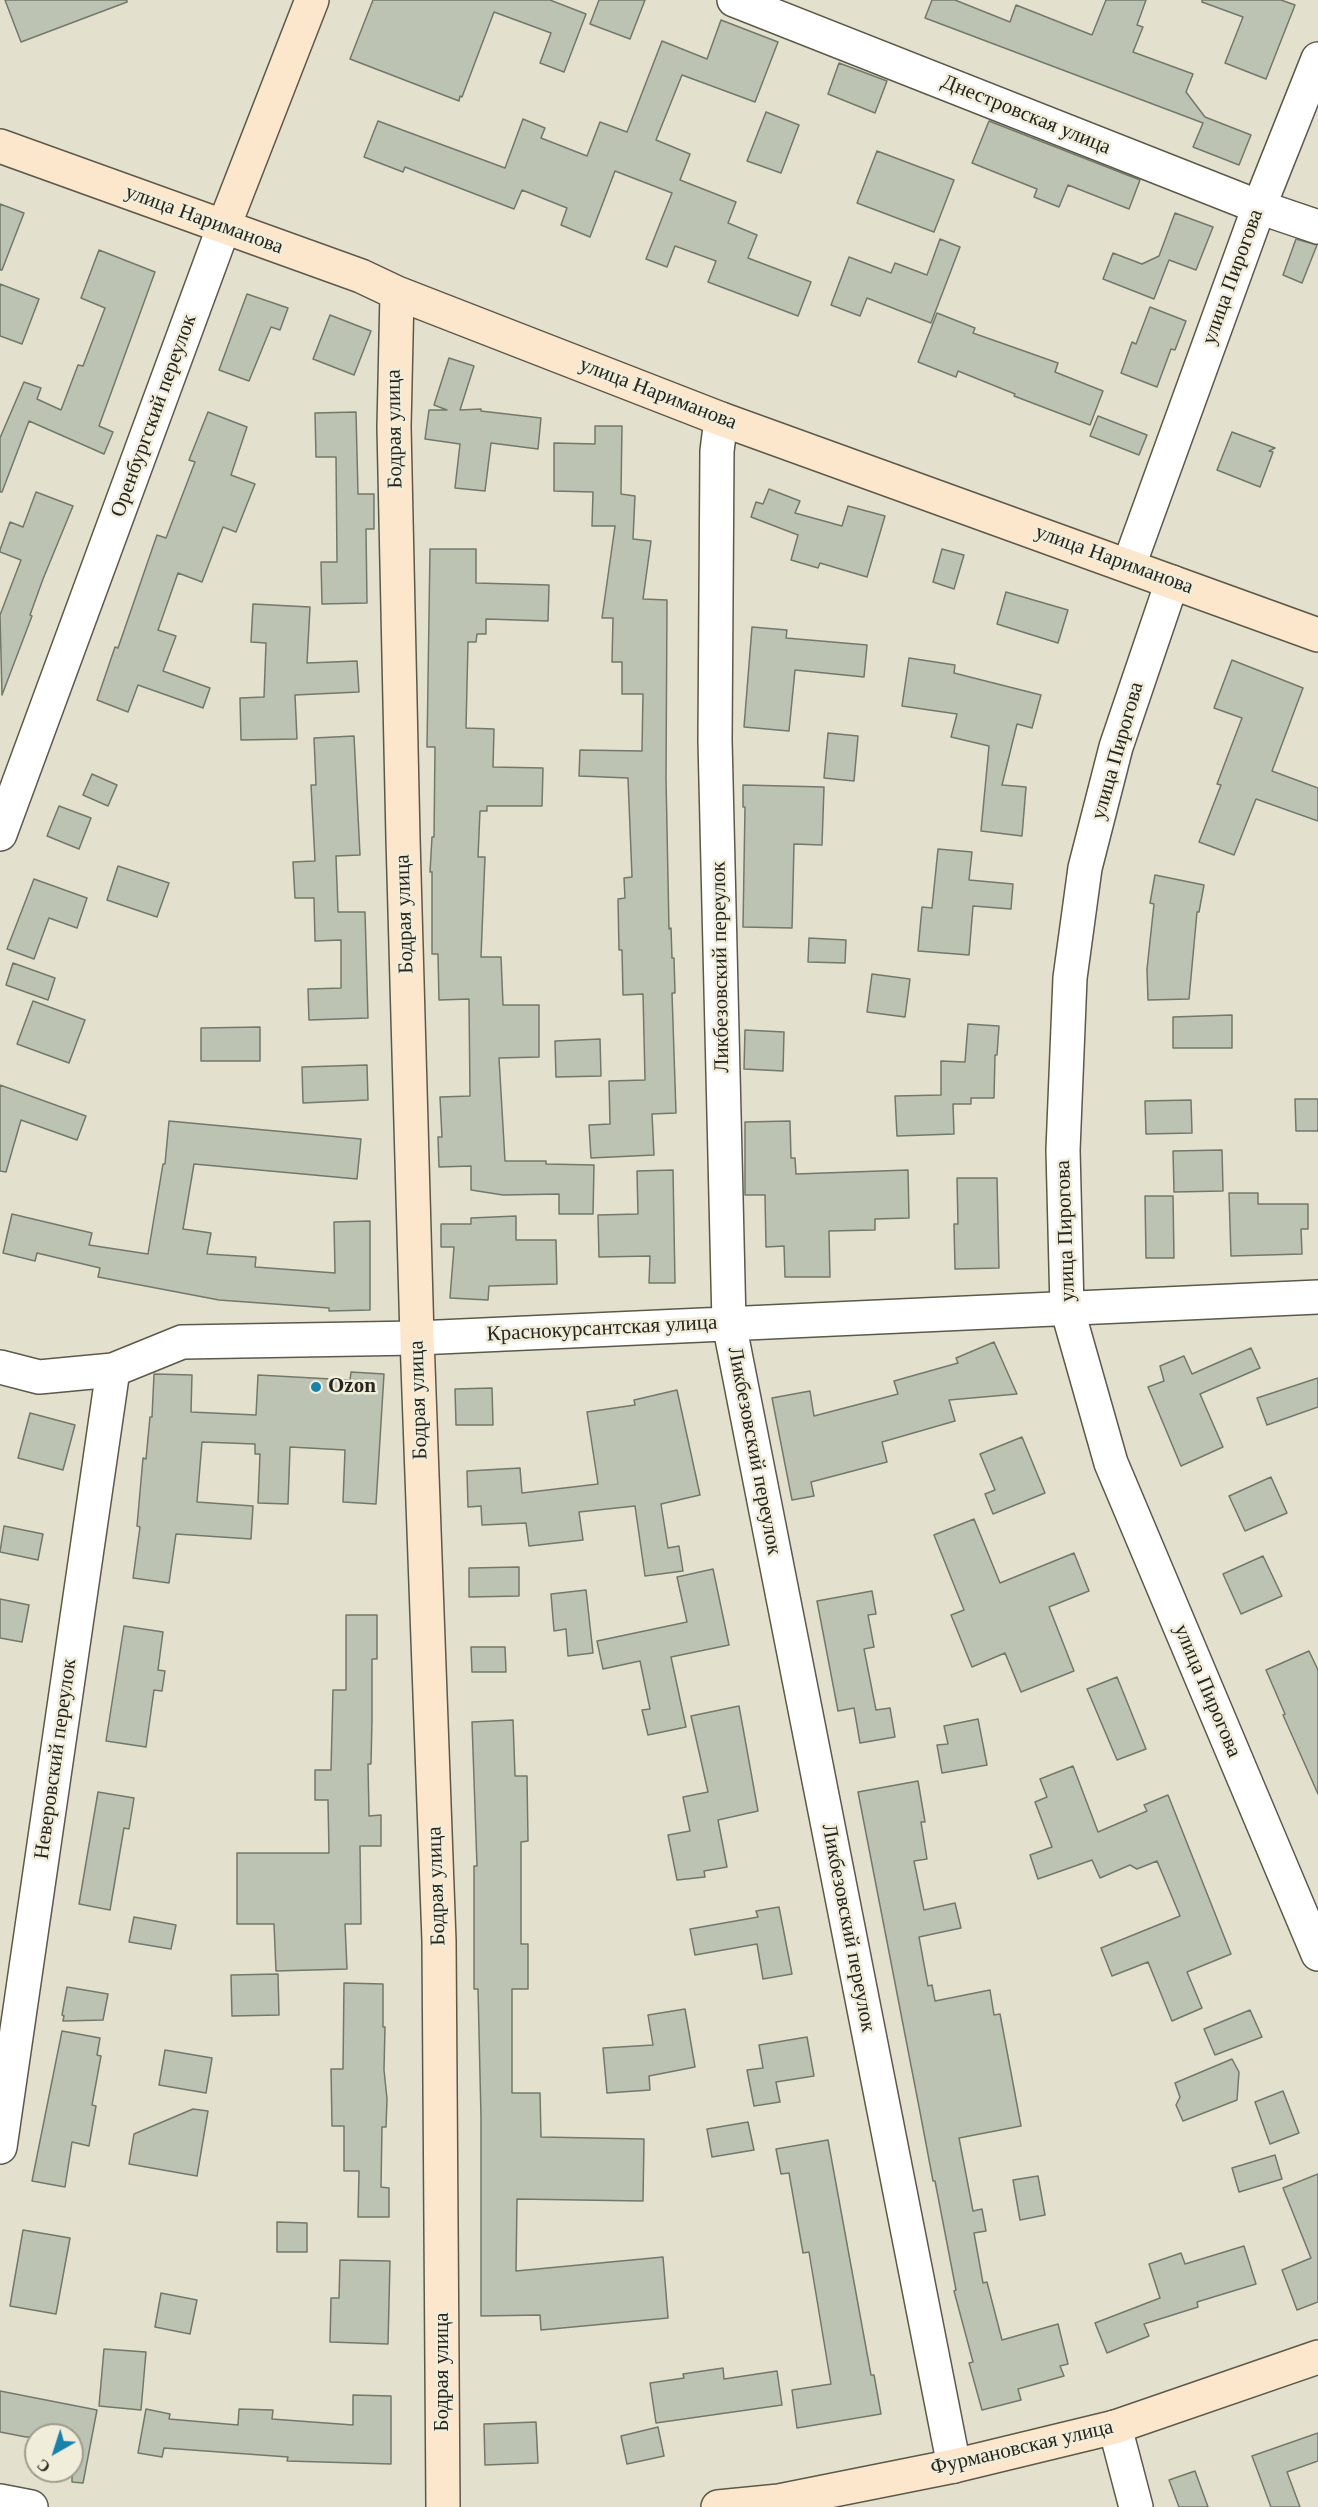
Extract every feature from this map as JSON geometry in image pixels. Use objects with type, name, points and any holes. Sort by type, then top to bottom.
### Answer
[{"type":"street","name":"Оренбургский переулок","points":[[0,834],[224,226],[312,0]]},
{"type":"street","name":"Днестровская улица","points":[[734,0],[1259,207],[1318,227]]},
{"type":"street","name":"улица Пирогова","points":[[1129,565],[1259,207],[1318,59]]},
{"type":"street","name":"улица Нариманова","points":[[0,146],[361,276],[397,294],[721,419],[1318,635]]},
{"type":"street","name":"Бодрая улица","points":[[397,294],[394,427],[417,1338],[439,1941],[443,2507]]},
{"type":"street","name":"Ликбезовский переулок","points":[[721,419],[717,451],[715,740],[729,1323],[954,2466]]},
{"type":"street","name":"улица Пирогова","points":[[1172,582],[1116,747],[1085,868],[1070,978],[1063,1150],[1067,1308],[1111,1463],[1318,1954]]},
{"type":"street","name":"Краснокурсантская улица","points":[[0,1367],[39,1377],[113,1370],[183,1342],[417,1338],[1318,1297]]},
{"type":"street","name":"Неверовский переулок","points":[[0,2147],[113,1370]]},
{"type":"street","name":"Фурмановская улица","points":[[718,2507],[780,2504],[954,2466],[1116,2427],[1318,2357]]},
{"type":"street","points":[[1116,2427],[1136,2507]]},
{"type":"street","points":[[0,2501],[31,2507]]},
{"type":"building","points":[[5,0],[127,0],[127,2],[21,42]]},
{"type":"building","points":[[373,0],[550,0],[586,14],[564,72],[540,63],[551,33],[494,12],[459,101],[350,59]]},
{"type":"building","points":[[599,0],[645,0],[630,39],[590,24]]},
{"type":"building","points":[[932,0],[955,0],[1010,22],[1016,5],[1092,35],[1106,0],[1146,0],[1137,25],[1143,27],[1133,52],[1193,74],[1186,92],[1205,117],[1251,135],[1239,165],[1193,147],[1203,123],[925,18]]},
{"type":"building","points":[[1202,0],[1281,0],[1295,5],[1266,79],[1225,63],[1243,17],[1202,2]]},
{"type":"building","points":[[721,20],[778,42],[755,102],[682,75],[656,140],[690,154],[680,180],[736,202],[728,223],[757,235],[748,258],[811,282],[798,316],[708,282],[716,261],[675,246],[667,267],[646,259],[672,193],[615,171],[590,237],[561,225],[567,208],[522,190],[514,209],[405,167],[403,172],[364,157],[378,121],[505,168],[523,119],[545,128],[541,138],[587,156],[600,122],[627,132],[662,41],[707,59]]},
{"type":"building","points":[[839,63],[887,81],[875,113],[828,94]]},
{"type":"building","points":[[766,112],[799,125],[781,173],[747,161]]},
{"type":"building","points":[[989,121],[1140,180],[1129,209],[1068,185],[1059,207],[1034,197],[1037,189],[972,163]]},
{"type":"building","points":[[877,151],[954,180],[934,232],[857,203]]},
{"type":"building","points":[[0,204],[24,213],[2,270],[0,270]]},
{"type":"building","points":[[1175,213],[1213,227],[1196,270],[1169,260],[1154,299],[1103,279],[1113,253],[1142,264],[1159,256]]},
{"type":"building","points":[[940,239],[960,247],[931,323],[867,298],[860,316],[831,305],[849,257],[891,273],[895,263],[927,275]]},
{"type":"building","points":[[1296,239],[1317,245],[1302,283],[1283,275]]},
{"type":"building","points":[[99,250],[155,272],[99,426],[113,432],[104,454],[29,421],[2,492],[0,492],[0,438],[24,382],[41,388],[37,399],[61,410],[78,365],[83,366],[105,308],[81,298]]},
{"type":"building","points":[[0,284],[39,299],[22,344],[0,336]]},
{"type":"building","points":[[247,294],[288,308],[280,330],[271,327],[249,381],[219,370]]},
{"type":"building","points":[[1150,307],[1186,321],[1175,350],[1171,349],[1157,387],[1121,373],[1132,342],[1136,344]]},
{"type":"building","points":[[937,313],[975,328],[973,333],[1058,363],[1055,372],[1103,391],[1090,425],[1014,396],[1015,394],[958,371],[956,377],[918,362]]},
{"type":"building","points":[[330,315],[371,331],[354,375],[313,359]]},
{"type":"building","points":[[449,358],[474,366],[460,410],[481,409],[481,411],[541,418],[538,449],[491,443],[485,491],[455,488],[460,444],[425,439],[429,410],[447,410],[434,405]]},
{"type":"building","points":[[208,412],[247,427],[231,475],[255,484],[236,532],[223,527],[202,582],[178,573],[158,630],[176,636],[163,671],[210,688],[203,708],[138,685],[128,712],[97,700],[115,647],[118,648],[157,535],[166,538],[195,462],[189,460]]},
{"type":"building","points":[[356,412],[358,494],[374,494],[374,529],[366,529],[367,603],[322,604],[321,562],[337,562],[336,457],[316,457],[315,413]]},
{"type":"building","points":[[1098,416],[1147,435],[1139,455],[1090,436]]},
{"type":"building","points":[[595,426],[622,426],[621,494],[635,496],[633,539],[651,541],[643,599],[667,600],[666,778],[669,929],[671,928],[672,958],[674,958],[675,993],[672,993],[676,1113],[652,1114],[654,1155],[591,1158],[589,1125],[610,1124],[609,1081],[645,1080],[643,994],[623,995],[622,950],[619,950],[618,899],[625,898],[624,878],[632,877],[628,778],[579,776],[580,750],[642,751],[643,694],[622,694],[622,662],[612,662],[613,618],[602,618],[615,526],[592,526],[593,492],[554,491],[554,443],[595,444]]},
{"type":"building","points":[[1232,432],[1275,448],[1269,451],[1273,452],[1260,487],[1217,470]]},
{"type":"building","points":[[769,489],[800,501],[795,513],[842,526],[848,506],[885,516],[867,577],[820,563],[818,568],[791,560],[798,535],[751,517],[756,502],[763,504]]},
{"type":"building","points":[[36,492],[73,506],[43,579],[30,615],[32,616],[2,695],[0,615],[21,560],[0,552],[0,550],[10,522],[23,527]]},
{"type":"building","points":[[430,549],[476,549],[476,583],[549,585],[548,621],[486,619],[486,634],[477,634],[476,642],[468,642],[466,728],[494,729],[493,767],[543,768],[542,806],[487,806],[487,811],[480,811],[478,857],[485,857],[481,957],[501,957],[503,1005],[539,1005],[539,1057],[499,1058],[505,1161],[546,1161],[546,1164],[594,1165],[593,1214],[559,1214],[559,1194],[503,1195],[471,1190],[471,1166],[439,1167],[438,1137],[442,1137],[440,1097],[470,1096],[469,999],[439,1000],[438,954],[432,954],[432,872],[430,872],[432,837],[434,837],[435,747],[427,747]]},
{"type":"building","points":[[942,549],[964,555],[954,589],[933,582]]},
{"type":"building","points":[[1006,592],[1068,610],[1058,643],[997,624]]},
{"type":"building","points":[[253,604],[310,607],[307,663],[357,661],[359,692],[295,695],[297,739],[241,740],[240,698],[264,697],[266,643],[251,642]]},
{"type":"building","points":[[752,627],[787,630],[786,638],[867,645],[864,677],[795,670],[789,731],[744,727]]},
{"type":"building","points":[[909,658],[955,665],[954,673],[1041,695],[1032,728],[1017,724],[1002,785],[1026,787],[1022,836],[981,831],[989,746],[951,737],[957,714],[902,706]]},
{"type":"building","points":[[1232,660],[1303,688],[1272,771],[1318,788],[1318,821],[1256,799],[1234,855],[1199,842],[1221,785],[1217,784],[1242,718],[1214,708]]},
{"type":"building","points":[[828,733],[858,736],[854,781],[824,778]]},
{"type":"building","points":[[354,736],[360,855],[336,856],[338,912],[365,912],[368,1018],[309,1020],[308,989],[341,988],[341,940],[315,941],[314,898],[295,898],[293,862],[315,861],[311,785],[316,785],[314,738]]},
{"type":"building","points":[[92,774],[117,785],[108,806],[83,795]]},
{"type":"building","points":[[743,785],[824,787],[822,845],[794,844],[792,928],[743,927],[745,807],[743,807]]},
{"type":"building","points":[[59,806],[91,818],[79,849],[47,836]]},
{"type":"building","points":[[938,849],[972,852],[969,880],[1013,884],[1011,909],[973,906],[969,955],[918,951],[922,907],[932,908]]},
{"type":"building","points":[[118,866],[169,883],[157,917],[107,900]]},
{"type":"building","points":[[1155,875],[1204,885],[1199,912],[1197,912],[1189,999],[1148,1000],[1147,969],[1154,904],[1150,903]]},
{"type":"building","points":[[34,879],[87,898],[77,928],[49,918],[34,959],[7,949]]},
{"type":"building","points":[[809,938],[846,940],[845,963],[808,962]]},
{"type":"building","points":[[13,963],[55,978],[48,1000],[6,985]]},
{"type":"building","points":[[872,974],[910,979],[905,1017],[867,1012]]},
{"type":"building","points":[[33,1001],[85,1020],[69,1063],[17,1044]]},
{"type":"building","points":[[1232,1015],[1232,1048],[1173,1048],[1173,1017]]},
{"type":"building","points":[[968,1024],[999,1026],[997,1055],[995,1055],[994,1098],[971,1098],[971,1104],[953,1104],[954,1134],[897,1136],[895,1096],[941,1095],[941,1061],[965,1062]]},
{"type":"building","points":[[260,1027],[260,1061],[201,1061],[201,1028]]},
{"type":"building","points":[[745,1030],[784,1032],[783,1071],[744,1069]]},
{"type":"building","points":[[600,1039],[601,1076],[556,1077],[555,1041]]},
{"type":"building","points":[[367,1065],[368,1100],[303,1103],[302,1067]]},
{"type":"building","points":[[0,1085],[86,1116],[77,1140],[21,1120],[6,1172],[0,1171]]},
{"type":"building","points":[[1295,1099],[1318,1099],[1318,1131],[1296,1131]]},
{"type":"building","points":[[1191,1100],[1192,1133],[1146,1134],[1145,1101]]},
{"type":"building","points":[[169,1121],[361,1139],[357,1179],[194,1164],[183,1229],[211,1233],[207,1254],[256,1257],[255,1267],[335,1273],[334,1222],[370,1221],[370,1310],[329,1311],[329,1308],[219,1300],[98,1277],[100,1268],[37,1253],[35,1261],[3,1253],[12,1214],[92,1233],[89,1245],[148,1254],[163,1164],[165,1164]]},
{"type":"building","points":[[790,1121],[791,1158],[795,1158],[796,1174],[908,1170],[909,1218],[875,1219],[875,1230],[829,1231],[830,1277],[785,1277],[784,1246],[766,1247],[765,1195],[745,1195],[745,1122]]},
{"type":"building","points":[[1222,1150],[1223,1191],[1174,1192],[1173,1151]]},
{"type":"building","points":[[673,1170],[675,1283],[649,1283],[650,1256],[599,1257],[598,1215],[638,1214],[637,1171]]},
{"type":"building","points":[[957,1178],[997,1178],[999,1268],[955,1269],[954,1224],[958,1224]]},
{"type":"building","points":[[1229,1193],[1258,1193],[1258,1204],[1308,1204],[1308,1229],[1301,1229],[1302,1254],[1231,1256]]},
{"type":"building","points":[[1145,1196],[1173,1196],[1174,1258],[1146,1258]]},
{"type":"building","points":[[516,1216],[516,1240],[556,1240],[557,1284],[489,1286],[488,1300],[450,1298],[454,1247],[441,1247],[441,1224],[471,1224],[471,1218]]},
{"type":"building","points":[[994,1342],[1017,1394],[949,1400],[955,1421],[882,1442],[887,1462],[811,1482],[814,1496],[792,1500],[772,1398],[810,1391],[814,1416],[898,1394],[894,1381],[958,1363],[956,1358]]},
{"type":"building","points":[[1251,1348],[1260,1368],[1200,1394],[1223,1447],[1181,1466],[1148,1387],[1164,1381],[1160,1366],[1184,1356],[1192,1374]]},
{"type":"building","points":[[351,1372],[384,1374],[376,1504],[343,1502],[345,1450],[290,1447],[288,1504],[258,1503],[260,1454],[255,1454],[255,1444],[202,1442],[197,1502],[253,1506],[251,1539],[176,1534],[169,1583],[133,1578],[140,1527],[137,1526],[143,1458],[146,1459],[150,1417],[152,1417],[154,1374],[192,1375],[191,1412],[256,1415],[258,1375],[350,1380]]},
{"type":"building","points":[[1318,1378],[1318,1407],[1267,1425],[1257,1398]]},
{"type":"building","points":[[492,1388],[493,1425],[456,1425],[455,1389]]},
{"type":"building","points":[[677,1390],[700,1495],[661,1504],[668,1548],[679,1546],[683,1571],[645,1576],[635,1506],[579,1512],[583,1540],[529,1546],[526,1523],[482,1525],[481,1506],[468,1507],[467,1471],[520,1468],[522,1493],[598,1484],[587,1412],[635,1405],[634,1400]]},
{"type":"building","points":[[30,1413],[75,1425],[63,1470],[18,1458]]},
{"type":"building","points":[[1022,1437],[1045,1493],[993,1514],[985,1494],[995,1490],[980,1454]]},
{"type":"building","points":[[1271,1477],[1287,1513],[1245,1531],[1229,1496]]},
{"type":"building","points":[[974,1519],[1000,1583],[1074,1553],[1089,1591],[1049,1607],[1074,1671],[1021,1692],[1005,1653],[972,1667],[951,1615],[964,1610],[934,1535]]},
{"type":"building","points":[[4,1526],[43,1534],[38,1560],[0,1552]]},
{"type":"building","points":[[1263,1556],[1282,1596],[1241,1614],[1223,1574]]},
{"type":"building","points":[[519,1567],[519,1596],[469,1597],[469,1568]]},
{"type":"building","points":[[713,1569],[729,1645],[671,1657],[686,1727],[648,1735],[642,1710],[650,1709],[640,1661],[603,1669],[597,1641],[687,1622],[677,1577]]},
{"type":"building","points":[[586,1590],[593,1653],[568,1656],[566,1629],[554,1631],[551,1594]]},
{"type":"building","points":[[872,1591],[876,1614],[868,1615],[874,1647],[864,1649],[876,1710],[890,1708],[895,1737],[860,1743],[854,1708],[838,1711],[817,1601]]},
{"type":"building","points":[[0,1599],[29,1605],[22,1642],[0,1638]]},
{"type":"building","points":[[346,1615],[377,1615],[377,1659],[372,1659],[371,1764],[368,1764],[369,1816],[381,1815],[381,1846],[360,1846],[361,1924],[345,1924],[347,1969],[276,1971],[274,1924],[237,1924],[237,1853],[329,1853],[328,1800],[315,1800],[315,1770],[331,1770],[333,1690],[346,1690]]},
{"type":"building","points":[[124,1626],[163,1632],[158,1670],[165,1671],[162,1691],[154,1690],[146,1747],[106,1741]]},
{"type":"building","points":[[471,1647],[505,1647],[506,1672],[472,1672]]},
{"type":"building","points":[[1309,1651],[1318,1670],[1318,1794],[1266,1670]]},
{"type":"building","points":[[1117,1677],[1146,1749],[1117,1760],[1087,1689]]},
{"type":"building","points":[[739,1706],[758,1811],[718,1820],[727,1867],[704,1871],[705,1877],[677,1880],[668,1835],[690,1831],[683,1797],[708,1792],[691,1716]]},
{"type":"building","points":[[978,1719],[987,1765],[942,1773],[937,1745],[948,1744],[944,1726]]},
{"type":"building","points":[[513,1720],[515,1776],[527,1776],[528,1841],[521,1842],[521,1944],[528,1944],[528,1989],[512,1989],[512,2093],[540,2093],[541,2137],[644,2139],[643,2201],[517,2199],[516,2271],[663,2257],[668,2318],[541,2330],[540,2315],[481,2316],[481,2118],[478,1989],[474,1989],[474,1866],[477,1866],[472,1722]]},
{"type":"building","points":[[1073,1766],[1098,1832],[1147,1811],[1144,1805],[1168,1795],[1231,1954],[1187,1972],[1202,2008],[1172,2021],[1148,1962],[1112,1976],[1101,1948],[1180,1916],[1157,1861],[1137,1869],[1130,1865],[1100,1878],[1092,1860],[1038,1879],[1030,1855],[1052,1847],[1035,1802],[1047,1797],[1040,1779]]},
{"type":"building","points":[[918,1781],[925,1822],[921,1822],[927,1859],[914,1861],[924,1910],[955,1903],[961,1928],[919,1937],[928,1986],[932,1985],[935,2001],[990,1990],[994,2015],[1000,2014],[1021,2126],[959,2138],[973,2211],[982,2209],[986,2231],[974,2233],[983,2283],[987,2282],[1002,2340],[1058,2324],[1068,2364],[1060,2366],[1064,2376],[1018,2389],[1021,2400],[982,2410],[969,2363],[973,2362],[954,2291],[956,2290],[858,1792]]},
{"type":"building","points":[[98,1792],[134,1798],[129,1829],[124,1828],[110,1910],[79,1904]]},
{"type":"building","points":[[779,1907],[792,1974],[763,1979],[757,1944],[695,1955],[690,1929],[758,1917],[756,1911]]},
{"type":"building","points":[[134,1917],[176,1925],[171,1949],[129,1942]]},
{"type":"building","points":[[278,1974],[279,2015],[232,2016],[231,1975]]},
{"type":"building","points":[[344,1983],[383,1984],[384,2070],[387,2099],[386,2127],[382,2127],[381,2187],[389,2188],[389,2217],[358,2217],[359,2171],[344,2171],[344,2126],[332,2126],[331,2069],[343,2069]]},
{"type":"building","points":[[67,1987],[108,1994],[103,2020],[63,2021]]},
{"type":"building","points":[[685,2009],[695,2067],[649,2076],[650,2090],[607,2093],[603,2048],[653,2045],[648,2015]]},
{"type":"building","points":[[1250,2010],[1262,2037],[1215,2055],[1204,2029]]},
{"type":"building","points":[[62,2031],[100,2038],[97,2055],[101,2056],[92,2105],[96,2106],[89,2146],[72,2142],[65,2187],[32,2181]]},
{"type":"building","points":[[807,2037],[814,2076],[776,2082],[780,2102],[754,2106],[747,2070],[763,2068],[759,2045]]},
{"type":"building","points":[[165,2050],[212,2058],[206,2093],[159,2085]]},
{"type":"building","points":[[1232,2059],[1239,2072],[1237,2100],[1183,2121],[1176,2105],[1180,2097],[1175,2083]]},
{"type":"building","points":[[1283,2091],[1299,2133],[1270,2144],[1255,2102]]},
{"type":"building","points":[[193,2109],[208,2111],[197,2176],[129,2164],[134,2134]]},
{"type":"building","points":[[748,2122],[754,2150],[712,2157],[707,2129]]},
{"type":"building","points":[[828,2140],[871,2375],[874,2375],[881,2414],[797,2428],[792,2390],[831,2384],[809,2252],[803,2253],[789,2173],[781,2174],[776,2149]]},
{"type":"building","points":[[1275,2155],[1282,2179],[1239,2192],[1232,2168]]},
{"type":"building","points":[[1318,2174],[1318,2302],[1297,2310],[1282,2270],[1311,2258],[1283,2188]]},
{"type":"building","points":[[1038,2176],[1045,2215],[1020,2220],[1013,2180]]},
{"type":"building","points":[[277,2222],[307,2223],[307,2252],[277,2252]]},
{"type":"building","points":[[23,2230],[70,2238],[56,2314],[10,2306]]},
{"type":"building","points":[[1244,2246],[1256,2284],[1197,2302],[1198,2307],[1144,2324],[1149,2336],[1107,2353],[1095,2323],[1160,2298],[1149,2264],[1181,2253],[1185,2264]]},
{"type":"building","points":[[340,2260],[390,2261],[388,2344],[330,2342],[331,2298],[339,2298]]},
{"type":"building","points":[[161,2293],[197,2300],[190,2334],[155,2327]]},
{"type":"building","points":[[104,2349],[146,2352],[141,2410],[99,2406]]},
{"type":"building","points":[[723,2368],[724,2379],[777,2371],[782,2405],[656,2423],[650,2383],[684,2378],[683,2374]]},
{"type":"building","points":[[0,2391],[97,2410],[84,2478],[84,2423],[24,2423],[24,2437],[0,2432]]},
{"type":"building","points":[[353,2395],[391,2396],[391,2464],[287,2461],[288,2457],[164,2448],[162,2457],[138,2453],[146,2409],[170,2414],[169,2419],[238,2425],[239,2409],[273,2410],[272,2419],[353,2425]]},
{"type":"building","points":[[536,2422],[538,2463],[485,2465],[484,2424]]},
{"type":"building","points":[[658,2427],[664,2456],[627,2464],[621,2436]]},
{"type":"building","points":[[1318,2433],[1318,2461],[1287,2472],[1300,2507],[1271,2507],[1252,2456]]},
{"type":"building","points":[[1195,2471],[1208,2507],[1179,2507],[1169,2480]]},
{"type":"place","name":"Ozon","points":[[316,1387]]}]
